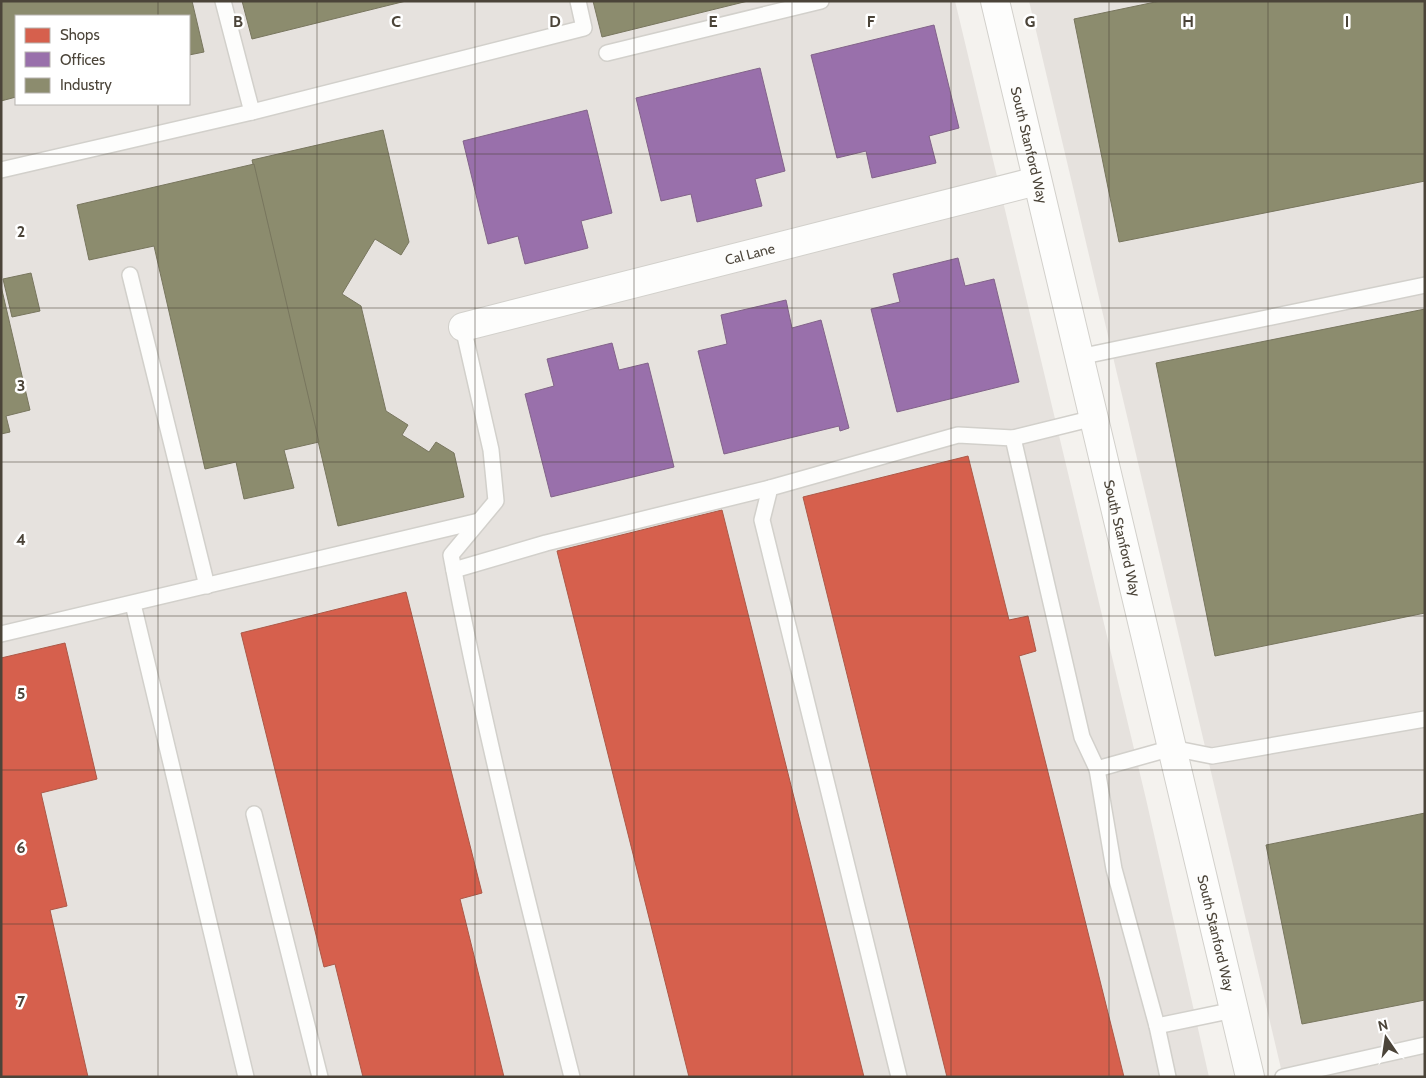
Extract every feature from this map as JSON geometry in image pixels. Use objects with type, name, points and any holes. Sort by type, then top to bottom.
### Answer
[{"type":"street","name":"South Stanford Way","points":[[995,1],[1250,1077]]},
{"type":"street","name":"Cal Lane","points":[[463,328],[1037,181]]},
{"type":"lane","points":[[223,1],[252,112]]},
{"type":"lane","points":[[1,170],[252,112],[584,28],[578,1]]},
{"type":"lane","points":[[607,52],[821,1]]},
{"type":"lane","points":[[130,275],[207,586]]},
{"type":"lane","points":[[1079,357],[1425,284]]},
{"type":"lane","points":[[463,328],[491,450],[496,501],[451,555],[464,622],[522,879],[572,1077]]},
{"type":"lane","points":[[454,570],[546,542],[770,488],[958,435],[1013,438],[1094,418]]},
{"type":"lane","points":[[1013,438],[1082,737],[1097,769],[1114,869],[1157,1026],[1168,1077]]},
{"type":"lane","points":[[770,488],[762,520],[899,1077]]},
{"type":"lane","points":[[1,634],[479,521]]},
{"type":"lane","points":[[133,604],[246,1077]]},
{"type":"lane","points":[[1097,769],[1172,748],[1212,756],[1425,719]]},
{"type":"lane","points":[[254,814],[320,1077]]},
{"type":"lane","points":[[1157,1026],[1234,1010]]},
{"type":"lane","points":[[1283,1077],[1425,1046]]},
{"type":"shaded area","points":[[1,1],[955,1],[1146,799],[1209,1077],[1,1077]]},
{"type":"shaded area","points":[[1029,1],[1425,1],[1425,1077],[1283,1077]]},
{"type":"building: Shops","points":[[968,456],[1009,620],[1028,616],[1036,651],[1019,656],[1124,1077],[947,1077],[803,497]]},
{"type":"building: Shops","points":[[722,510],[864,1077],[689,1077],[557,551]]},
{"type":"building: Shops","points":[[406,592],[482,893],[460,899],[504,1077],[363,1077],[335,964],[324,967],[241,633]]},
{"type":"building: Shops","points":[[65,643],[97,779],[41,793],[67,906],[50,910],[88,1077],[1,1077],[1,658]]},
{"type":"building: Offices","points":[[934,25],[959,128],[929,136],[936,163],[872,178],[866,151],[837,158],[811,55]]},
{"type":"building: Offices","points":[[760,68],[785,171],[755,179],[762,206],[697,222],[691,194],[661,201],[636,98]]},
{"type":"building: Offices","points":[[587,110],[612,213],[581,221],[588,248],[525,264],[518,236],[488,244],[463,141]]},
{"type":"building: Offices","points":[[958,258],[965,286],[994,279],[1019,382],[897,412],[871,309],[900,302],[893,274]]},
{"type":"building: Offices","points":[[786,300],[792,328],[821,320],[849,428],[840,431],[839,426],[724,454],[698,351],[727,344],[721,315]]},
{"type":"building: Offices","points":[[612,343],[619,370],[648,363],[674,467],[551,497],[525,394],[554,386],[547,359]]},
{"type":"building: Industry","points":[[1,1],[192,1],[204,52],[190,55],[190,15],[15,15],[15,97],[1,101]]},
{"type":"building: Industry","points":[[242,1],[406,1],[252,39]]},
{"type":"building: Industry","points":[[593,1],[748,1],[602,37]]},
{"type":"building: Industry","points":[[1160,1],[1425,1],[1425,181],[1119,242],[1074,19]]},
{"type":"building: Industry","points":[[383,130],[409,242],[401,255],[375,239],[342,294],[361,306],[386,411],[408,425],[402,435],[429,452],[436,442],[454,453],[464,497],[338,526],[252,160]]},
{"type":"building: Industry","points":[[254,164],[319,442],[284,450],[294,488],[244,499],[236,462],[205,469],[154,246],[89,260],[77,205]]},
{"type":"building: Industry","points":[[31,273],[40,311],[12,317],[3,279]]},
{"type":"building: Industry","points":[[1,286],[30,410],[6,416],[10,432],[1,434]]},
{"type":"building: Industry","points":[[1425,309],[1425,613],[1215,656],[1156,363]]},
{"type":"building: Industry","points":[[1425,813],[1425,1000],[1302,1024],[1266,845]]}]
